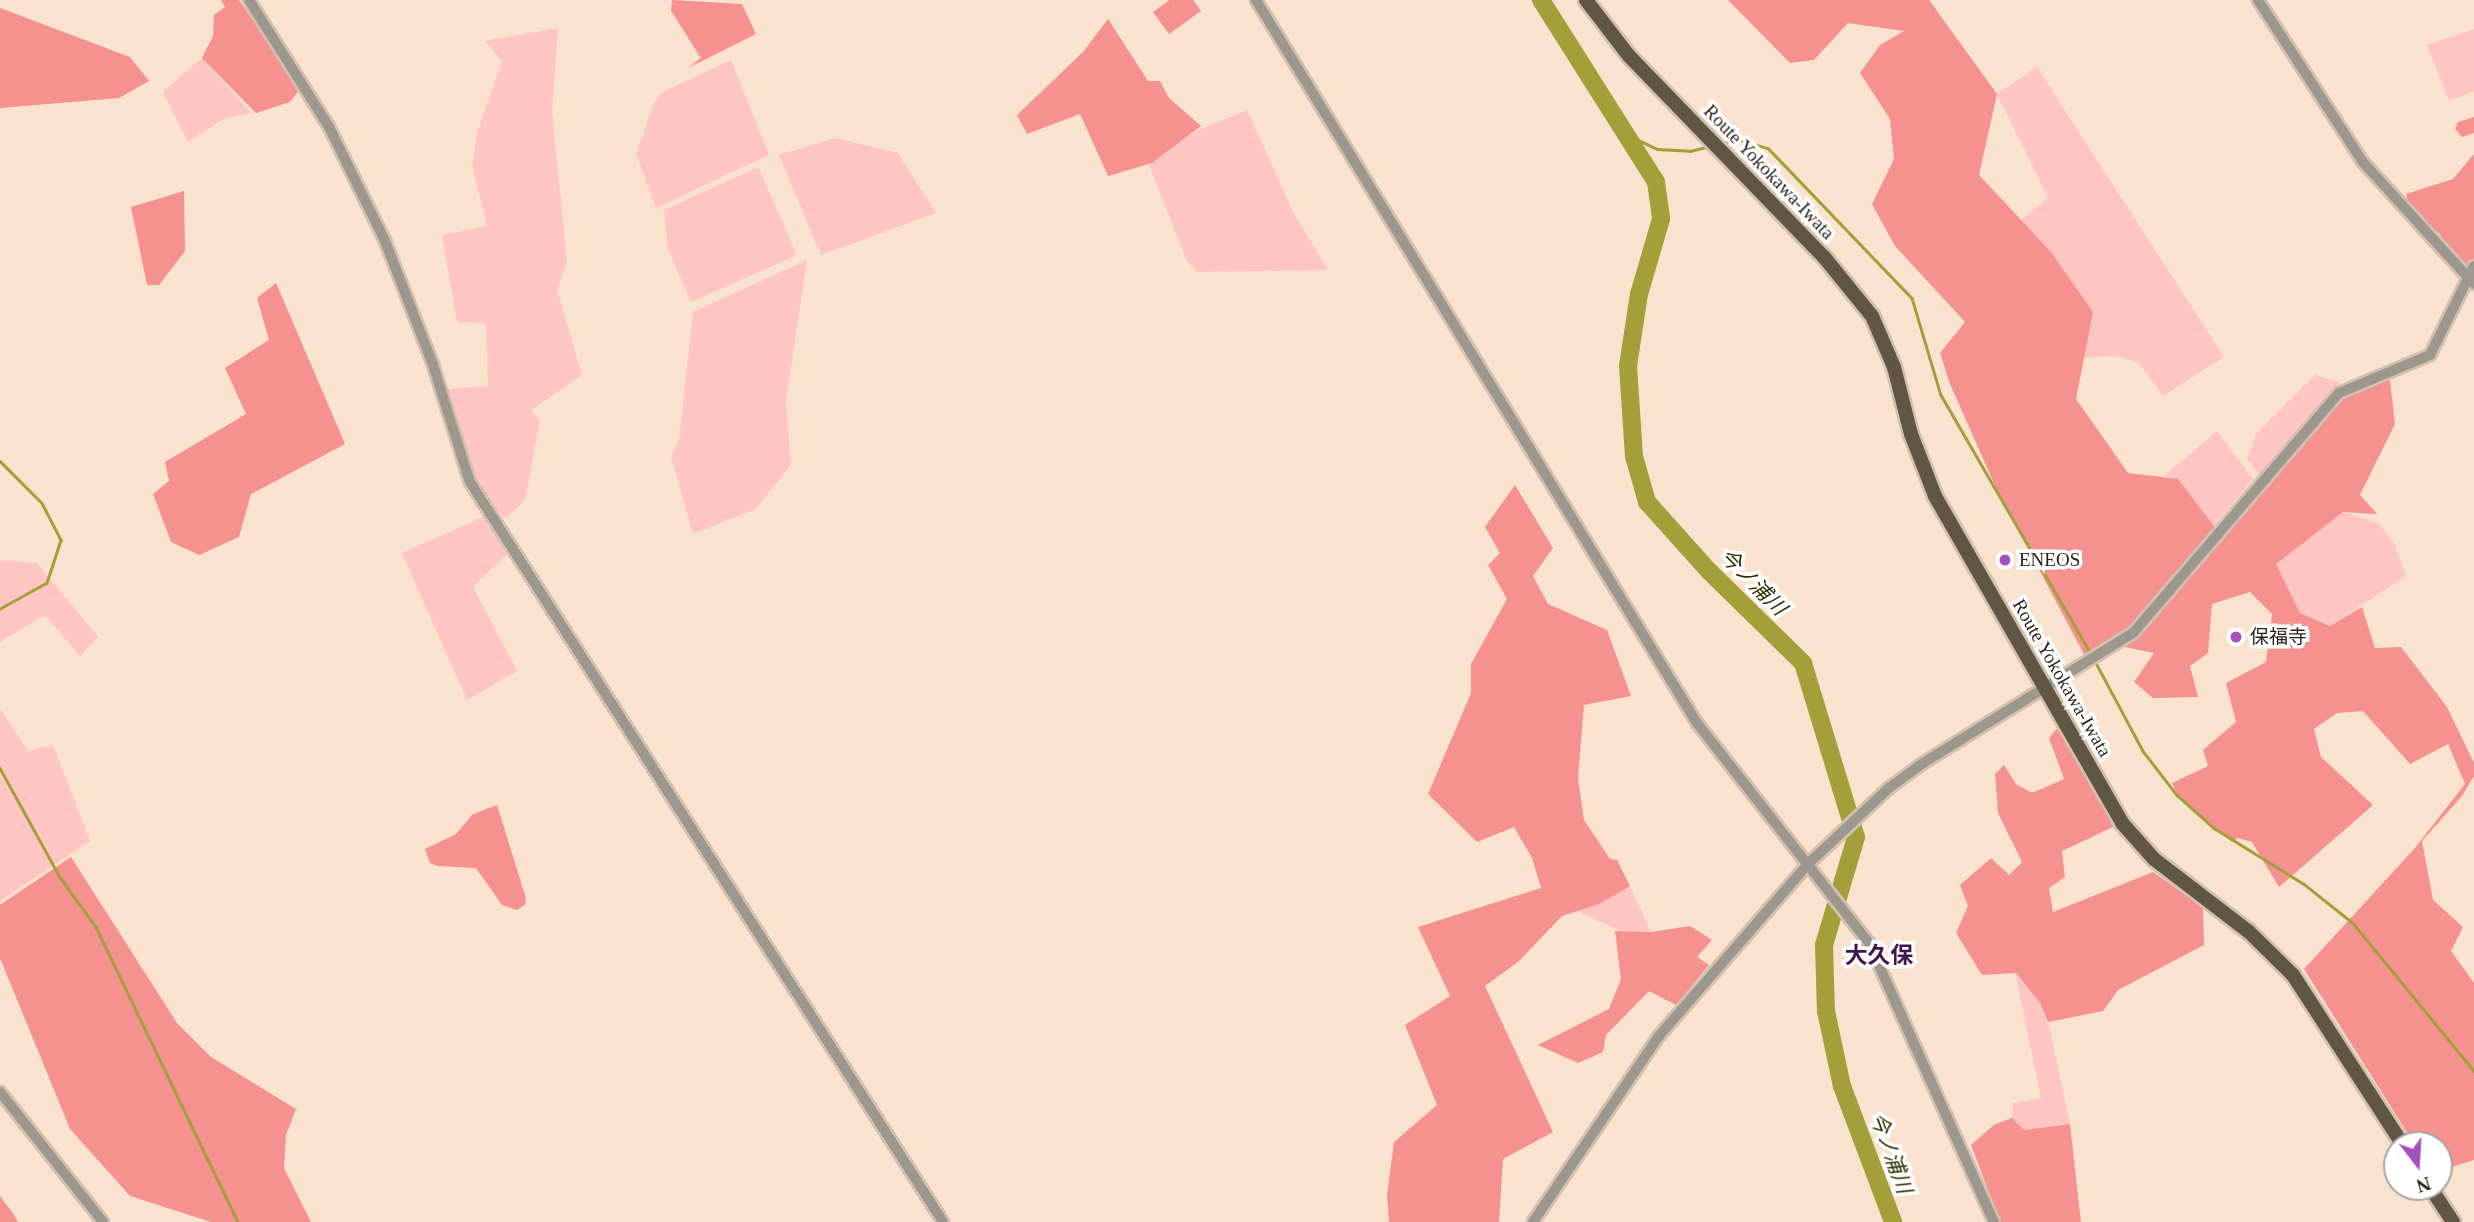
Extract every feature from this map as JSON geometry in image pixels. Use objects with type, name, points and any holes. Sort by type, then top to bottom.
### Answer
[{"type":"main road","name":"Route Yokokawa-Iwata","points":[[1586,0],[1629,56],[1824,257],[1872,316],[1894,366],[1921,463],[1935,496],[2123,823],[2154,859],[2256,937],[2293,975],[2394,1131]]},
{"type":"main road","points":[[2439,1201],[2453,1222]]},
{"type":"street","points":[[249,0],[329,127],[385,241],[417,321],[470,482],[943,1222]]},
{"type":"street","points":[[1256,0],[1697,723],[1843,906],[1882,967],[1994,1222]]},
{"type":"street","points":[[2258,0],[2362,161],[2470,280]]},
{"type":"street","points":[[1533,1222],[1659,1036],[1808,864],[1858,815],[1923,763],[2102,653],[2157,610],[2339,393],[2430,355],[2470,280],[2474,266]]},
{"type":"street","points":[[0,1092],[103,1222]]},
{"type":"shaded area","points":[[221,0],[239,0],[300,89],[290,102],[256,113],[202,58],[213,36],[214,15],[225,7]]},
{"type":"shaded area","points":[[672,0],[742,4],[756,34],[688,68],[701,58],[671,11]]},
{"type":"shaded area","points":[[1170,0],[1193,0],[1201,11],[1169,34],[1153,12]]},
{"type":"shaded area","points":[[1728,0],[1929,0],[1997,94],[1979,175],[2051,252],[2093,312],[2076,399],[2128,473],[2178,479],[2214,526],[2216,537],[2336,396],[2389,372],[2395,424],[2360,495],[2377,514],[2343,512],[2276,564],[2300,613],[2330,626],[2362,607],[2375,648],[2401,647],[2447,707],[2474,763],[2474,776],[2462,796],[2422,841],[2433,900],[2463,927],[2451,951],[2474,983],[2474,1160],[2453,1167],[2453,1131],[2406,1131],[2304,969],[2415,848],[2465,784],[2448,744],[2410,764],[2363,711],[2337,713],[2314,729],[2321,757],[2373,805],[2279,887],[2252,842],[2238,838],[2232,842],[2177,795],[2172,783],[2208,766],[2203,750],[2236,722],[2226,683],[2266,662],[2272,614],[2250,592],[2212,604],[2208,653],[2190,666],[2198,697],[2153,698],[2134,682],[2154,653],[2115,645],[2088,662],[1997,490],[1950,384],[1940,353],[1965,322],[1895,246],[1872,204],[1894,159],[1890,119],[1860,73],[1880,45],[1904,31],[1848,23],[1814,60],[1790,63]]},
{"type":"shaded area","points":[[0,8],[130,57],[149,81],[119,98],[0,108]]},
{"type":"shaded area","points":[[1108,19],[1148,81],[1160,81],[1169,98],[1201,126],[1152,163],[1108,176],[1080,114],[1027,134],[1017,115],[1083,52]]},
{"type":"shaded area","points":[[558,28],[552,112],[567,261],[557,290],[582,375],[531,410],[540,421],[525,500],[506,518],[474,489],[447,389],[488,386],[486,323],[457,322],[442,235],[487,226],[472,165],[477,134],[502,61],[485,41]]},
{"type":"shaded area","points":[[2474,29],[2474,91],[2449,101],[2427,45]]},
{"type":"shaded area","points":[[202,58],[251,113],[225,118],[188,142],[163,92]]},
{"type":"shaded area","points":[[731,60],[769,155],[656,208],[636,154],[653,106],[661,93]]},
{"type":"shaded area","points":[[2037,67],[2224,357],[2163,396],[2138,362],[2116,356],[2079,358],[2093,312],[2021,220],[2048,198],[1997,94]]},
{"type":"shaded area","points":[[1247,110],[1294,214],[1328,270],[1198,272],[1187,261],[1149,165],[1194,132]]},
{"type":"shaded area","points":[[2474,117],[2474,133],[2462,137],[2455,129],[2458,122]]},
{"type":"shaded area","points":[[835,138],[898,153],[936,213],[821,255],[779,155]]},
{"type":"shaded area","points":[[2474,154],[2473,268],[2444,251],[2440,234],[2411,214],[2406,194],[2453,179]]},
{"type":"shaded area","points":[[758,167],[797,255],[691,302],[668,249],[664,210]]},
{"type":"shaded area","points":[[184,191],[185,251],[159,285],[147,285],[131,207]]},
{"type":"shaded area","points":[[807,260],[786,400],[791,465],[755,509],[693,534],[671,456],[679,440],[693,312]]},
{"type":"shaded area","points":[[276,283],[345,444],[251,494],[239,537],[199,555],[171,542],[153,494],[169,481],[165,462],[246,414],[225,368],[269,340],[257,298]]},
{"type":"shaded area","points":[[2315,375],[2341,383],[2261,477],[2247,459],[2256,434]]},
{"type":"shaded area","points":[[2217,431],[2253,479],[2214,526],[2178,479],[2163,477]]},
{"type":"shaded area","points":[[1515,485],[1553,548],[1533,576],[1548,604],[1607,630],[1631,696],[1584,705],[1578,778],[1584,820],[1610,859],[1617,860],[1630,886],[1599,904],[1562,916],[1519,961],[1485,986],[1553,1132],[1503,1159],[1499,1222],[1389,1222],[1387,1195],[1394,1142],[1437,1105],[1405,1025],[1450,996],[1418,927],[1541,888],[1532,858],[1514,827],[1477,842],[1428,794],[1471,693],[1471,664],[1507,599],[1488,565],[1500,553],[1485,527]]},
{"type":"shaded area","points":[[2336,510],[2378,523],[2395,545],[2406,576],[2330,626],[2300,613],[2276,564]]},
{"type":"shaded area","points":[[483,517],[507,554],[473,587],[517,671],[467,700],[402,553]]},
{"type":"shaded area","points":[[0,560],[37,563],[98,637],[80,656],[45,615],[0,642]]},
{"type":"shaded area","points":[[0,709],[28,751],[53,745],[90,841],[0,901]]},
{"type":"shaded area","points":[[2060,725],[2115,826],[2062,851],[2065,877],[2049,888],[2053,912],[2153,872],[2203,907],[2204,945],[2118,990],[2103,1011],[2048,1022],[2040,1003],[2016,973],[1982,975],[1956,933],[1968,906],[1960,885],[1991,858],[2009,875],[2022,862],[1998,813],[1995,774],[2004,765],[2016,784],[2032,793],[2064,779],[2049,738]]},
{"type":"shaded area","points":[[497,805],[525,895],[526,904],[517,910],[502,905],[476,868],[437,866],[430,863],[425,849],[456,834],[473,814]]},
{"type":"shaded area","points":[[71,857],[177,1023],[211,1057],[296,1109],[286,1135],[284,1168],[311,1222],[211,1222],[130,1196],[70,1129],[0,958],[0,905]]},
{"type":"shaded area","points":[[1630,886],[1651,932],[1620,931],[1578,911]]},
{"type":"shaded area","points":[[1690,926],[1712,940],[1697,957],[1709,965],[1676,1005],[1649,991],[1606,1035],[1603,1052],[1578,1063],[1538,1045],[1609,1009],[1621,979],[1615,931],[1651,932]]},
{"type":"shaded area","points":[[2015,973],[2038,999],[2049,1026],[2070,1124],[2024,1130],[2012,1118],[2013,1103],[2041,1098]]},
{"type":"shaded area","points":[[2012,1118],[2024,1130],[2070,1124],[2081,1222],[2000,1222],[1971,1145],[1994,1125]]},
{"type":"shaded area","points":[[0,1196],[12,1212],[18,1222],[0,1222]]},
{"type":"waterway","name":"今ノ浦川","points":[[1541,0],[1656,182],[1661,219],[1639,294],[1628,366],[1634,456],[1647,502],[1709,571],[1803,663],[1856,837],[1824,945],[1826,1011],[1842,1086],[1893,1222]]},
{"type":"waterway","points":[[1621,132],[1657,149],[1690,151],[1706,147]]},
{"type":"waterway","points":[[1726,142],[1741,140],[1768,148],[1912,298],[1941,395],[2092,655]]},
{"type":"waterway","points":[[0,461],[42,503],[61,540],[47,583],[0,609]]},
{"type":"waterway","points":[[2095,661],[2143,751],[2177,795],[2214,828],[2304,884],[2353,923],[2474,1071]]},
{"type":"waterway","points":[[0,768],[60,877],[96,927],[238,1222]]},
{"type":"place","name":"ENEOS","points":[[2005,560]]},
{"type":"place","name":"保福寺","points":[[2236,637]]},
{"type":"district","name":"大久保","points":[[1879,956]]}]
